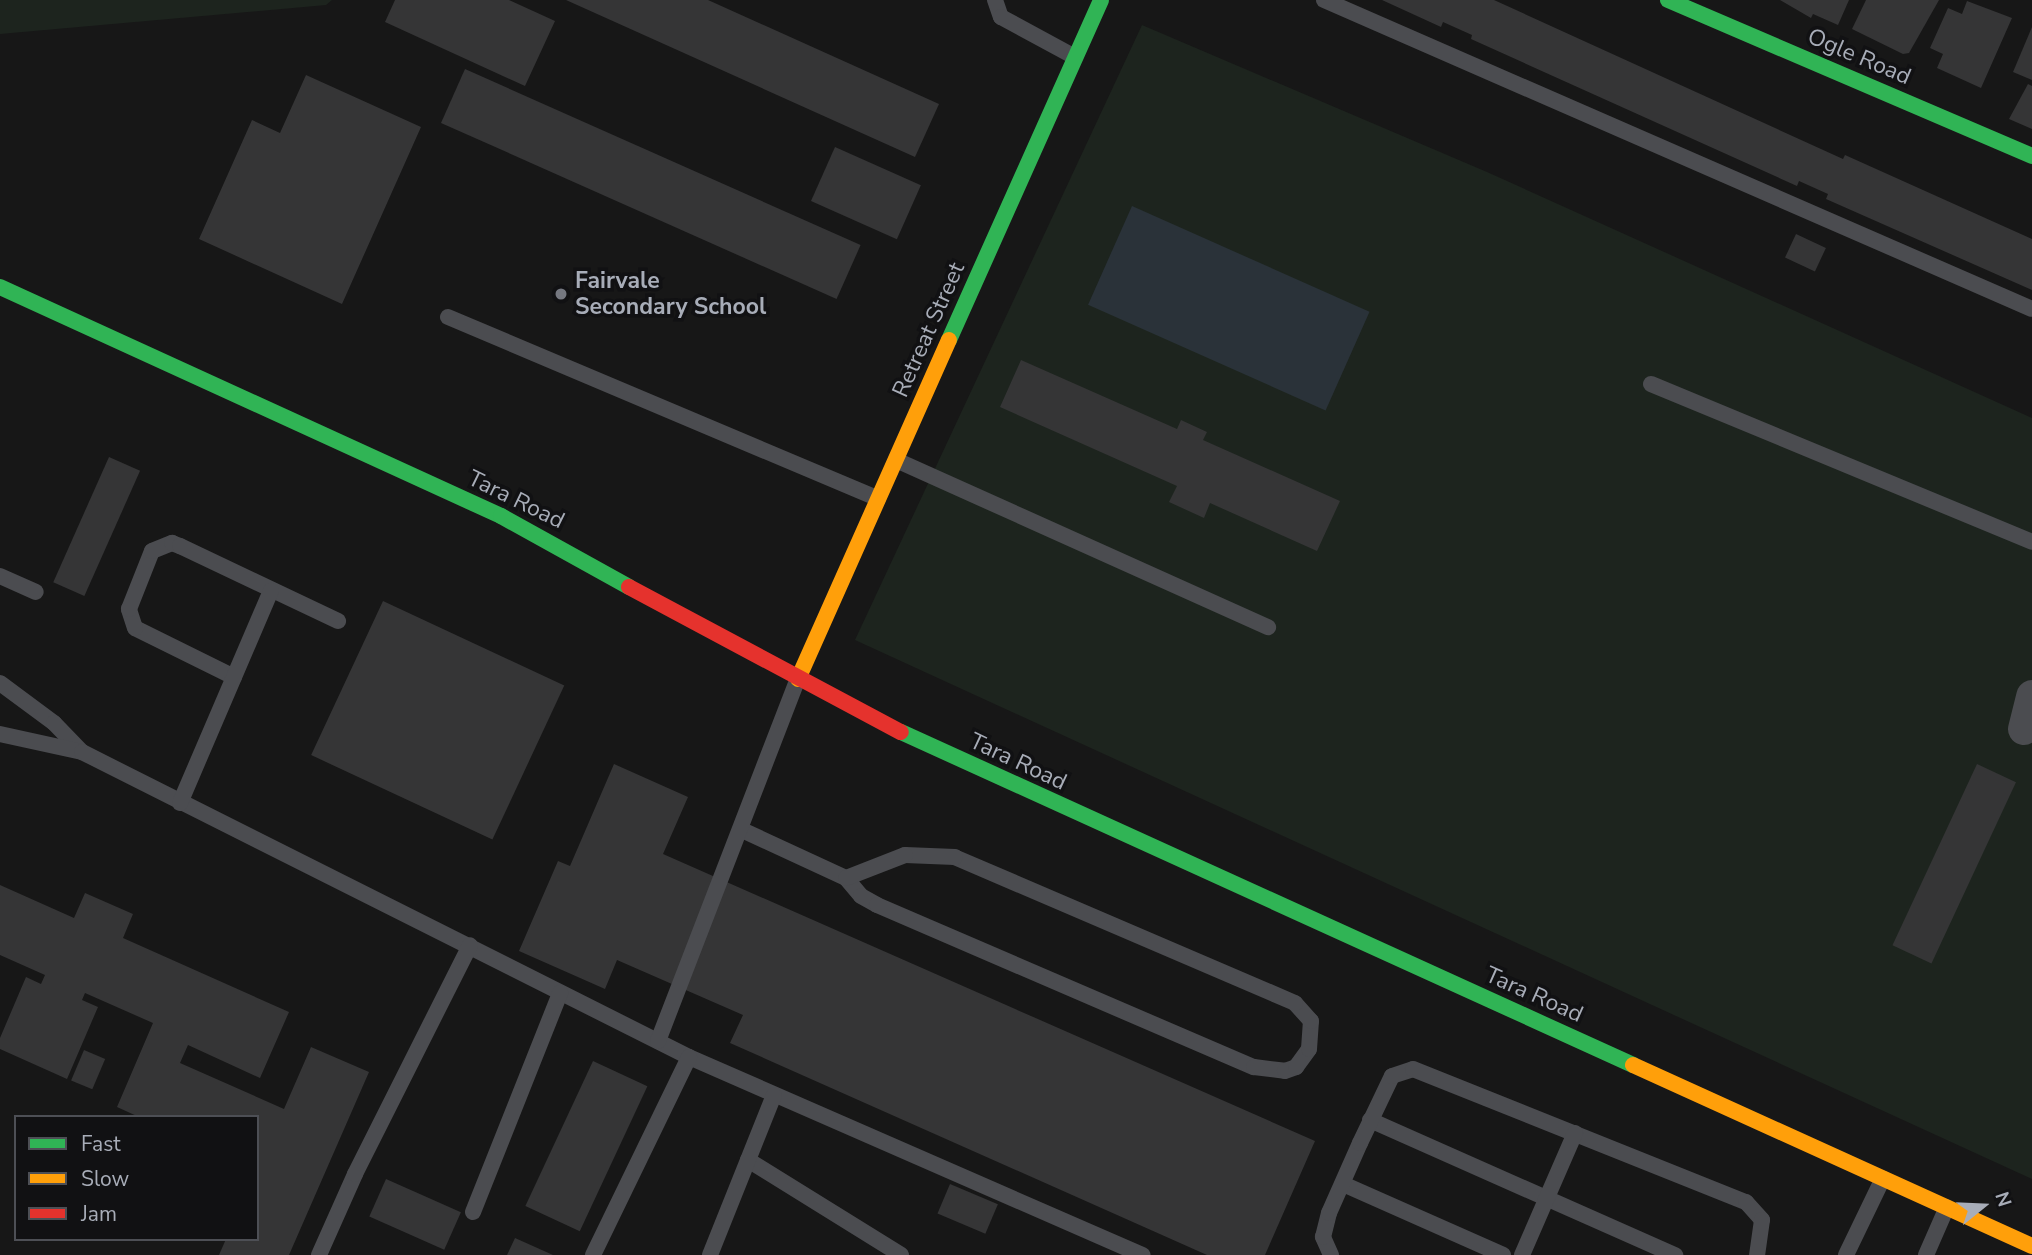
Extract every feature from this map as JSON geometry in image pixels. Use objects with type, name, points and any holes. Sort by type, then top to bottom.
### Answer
[{"type":"street","name":"Retreat Street","points":[[799,679],[1101,0]]},
{"type":"street","name":"Ogle Road","points":[[1668,0],[2032,156]]},
{"type":"street","name":"Tara Road","points":[[0,287],[502,516],[859,713],[1123,836],[2032,1246]]},
{"type":"street","points":[[2024,729],[2032,696]]},
{"type":"lane","points":[[995,0],[1001,17],[1076,57]]},
{"type":"lane","points":[[1324,0],[2032,310]]},
{"type":"lane","points":[[448,317],[879,499]]},
{"type":"lane","points":[[1651,384],[2032,542]]},
{"type":"lane","points":[[896,460],[1268,627]]},
{"type":"lane","points":[[234,677],[135,628],[129,610],[152,551],[172,542],[338,621]]},
{"type":"lane","points":[[0,576],[36,592]]},
{"type":"lane","points":[[180,803],[271,591]]},
{"type":"lane","points":[[658,1041],[799,679]]},
{"type":"lane","points":[[0,683],[54,723],[82,752]]},
{"type":"lane","points":[[0,734],[82,752],[689,1057],[1143,1255]]},
{"type":"lane","points":[[742,830],[846,878],[861,896],[877,905],[1254,1067],[1285,1071],[1296,1067],[1310,1049],[1311,1021],[1295,1003],[955,857],[905,855],[846,878]]},
{"type":"lane","points":[[319,1255],[470,945]]},
{"type":"lane","points":[[472,1212],[560,993]]},
{"type":"lane","points":[[593,1255],[689,1057]]},
{"type":"lane","points":[[1331,1255],[1324,1237],[1370,1120],[1392,1076],[1413,1069],[1746,1202],[1762,1220],[1757,1255]]},
{"type":"lane","points":[[710,1255],[774,1095]]},
{"type":"lane","points":[[1370,1120],[1675,1255]]},
{"type":"lane","points":[[1522,1255],[1575,1133]]},
{"type":"lane","points":[[748,1160],[876,1247],[901,1255]]},
{"type":"lane","points":[[1846,1255],[1883,1178]]},
{"type":"lane","points":[[1343,1184],[1503,1255]]},
{"type":"lane","points":[[1926,1255],[1947,1207]]},
{"type":"shaded area","points":[[0,0],[332,0],[326,5],[0,34]]},
{"type":"shaded area","points":[[1142,25],[1487,172],[2032,418],[2032,1179],[855,640]]},
{"type":"shaded area","points":[[1132,206],[1370,312],[1326,410],[1088,305]]},
{"type":"building","points":[[395,0],[509,0],[555,21],[525,86],[385,22]]},
{"type":"building","points":[[566,0],[708,0],[939,104],[915,157]]},
{"type":"building","points":[[1382,0],[1494,0],[1843,159],[1845,155],[2032,239],[2032,290],[1826,199],[1828,194],[1799,181],[1797,186],[1471,39],[1472,35],[1443,22],[1441,27]]},
{"type":"building","points":[[1780,0],[1849,0],[1838,25],[1813,14],[1811,18]]},
{"type":"building","points":[[1866,0],[1939,0],[1909,53],[1903,54],[1852,29]]},
{"type":"building","points":[[1967,1],[2012,18],[1981,88],[1937,68],[1943,54],[1930,48],[1948,8],[1962,14]]},
{"type":"building","points":[[2032,27],[2032,80],[2013,72]]},
{"type":"building","points":[[465,69],[861,245],[837,299],[441,123]]},
{"type":"building","points":[[306,75],[421,127],[342,304],[199,239],[252,120],[280,133]]},
{"type":"building","points":[[2028,84],[2032,86],[2032,129],[2009,119]]},
{"type":"building","points":[[835,147],[921,185],[897,239],[811,201]]},
{"type":"building","points":[[1796,234],[1826,248],[1815,272],[1785,258]]},
{"type":"building","points":[[1021,360],[1177,429],[1181,420],[1207,432],[1203,440],[1340,501],[1317,551],[1210,503],[1204,518],[1169,502],[1177,486],[1000,407]]},
{"type":"building","points":[[109,457],[140,471],[84,596],[53,582]]},
{"type":"building","points":[[383,601],[564,686],[492,840],[311,755]]},
{"type":"building","points":[[614,764],[688,797],[663,854],[1315,1141],[1265,1255],[1207,1255],[730,1043],[743,1015],[617,960],[605,989],[519,951],[558,861],[570,866]]},
{"type":"building","points":[[1977,764],[2016,782],[1931,963],[1892,945]]},
{"type":"building","points":[[0,885],[74,918],[85,893],[133,914],[123,938],[289,1012],[260,1078],[188,1045],[180,1063],[284,1109],[311,1047],[369,1072],[289,1255],[219,1255],[225,1241],[259,1241],[259,1115],[135,1115],[117,1107],[153,1023],[85,993],[82,1000],[98,1007],[67,1079],[0,1049],[0,1038],[26,977],[41,984],[45,975],[0,955]]},
{"type":"building","points":[[84,1050],[105,1059],[92,1089],[71,1080]]},
{"type":"building","points":[[593,1061],[647,1086],[580,1231],[525,1206]]},
{"type":"building","points":[[386,1179],[461,1212],[444,1250],[369,1216]]},
{"type":"building","points":[[950,1184],[998,1204],[985,1234],[937,1213]]},
{"type":"building","points":[[515,1238],[553,1255],[507,1255]]},
{"type":"traffic: fast","points":[[949,340],[1101,0]]},
{"type":"traffic: fast","points":[[1668,0],[2032,156]]},
{"type":"traffic: fast","points":[[0,287],[501,516],[629,587]]},
{"type":"traffic: fast","points":[[901,732],[1633,1065]]},
{"type":"traffic: slow","points":[[798,679],[949,340]]},
{"type":"traffic: slow","points":[[1633,1065],[2032,1246]]},
{"type":"traffic: jam","points":[[629,587],[901,732]]},
{"type":"place","name":"Fairvale Secondary School","points":[[561,294]]}]
